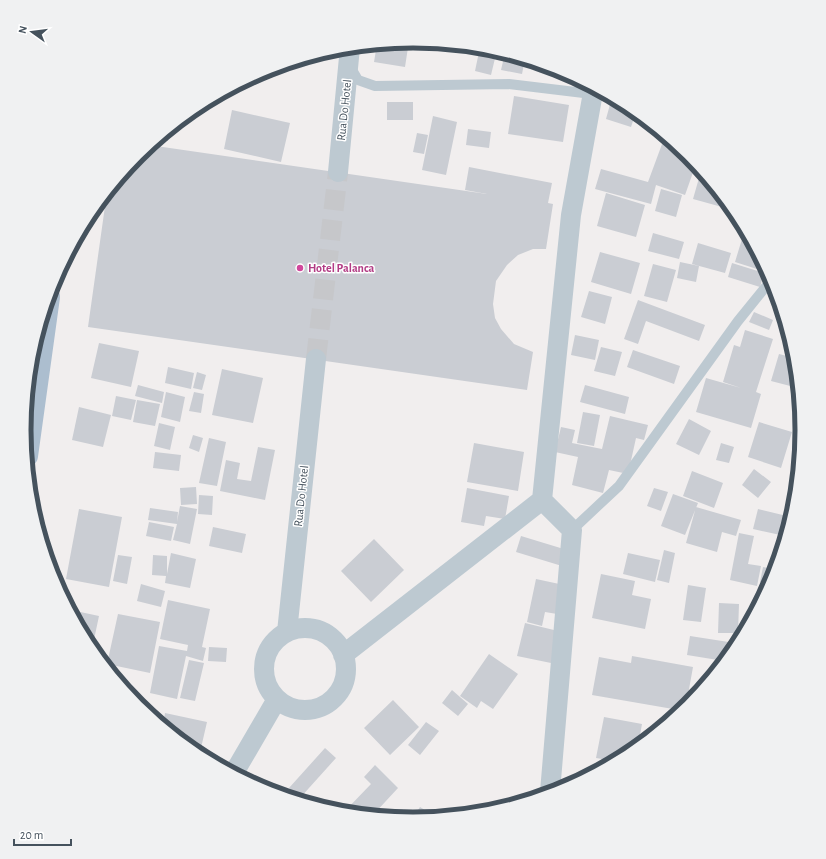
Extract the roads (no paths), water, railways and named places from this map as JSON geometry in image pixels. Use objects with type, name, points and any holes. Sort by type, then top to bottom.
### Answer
[{"type":"main road","points":[[31,426],[45,329]]},
{"type":"street","name":"Rua Do Hotel","points":[[338,172],[349,55]]},
{"type":"street","points":[[343,655],[542,500],[571,215],[593,93]]},
{"type":"street","name":"Rua Do Hotel","points":[[287,632],[316,359]]},
{"type":"street","points":[[542,500],[572,530],[551,785]]},
{"type":"street","points":[[296,629],[316,629],[333,639],[339,646],[343,655],[345,675],[340,689],[331,700],[323,706],[304,710],[294,708],[277,699],[266,682],[264,673],[267,653],[272,645],[287,632],[296,629]]},
{"type":"street","points":[[236,768],[277,699]]},
{"type":"lane","points":[[349,55],[358,80],[375,86],[509,84],[587,90]]},
{"type":"lane","points":[[572,530],[619,486],[738,321],[767,285]]},
{"type":"tunnel","points":[[316,359],[338,172]]},
{"type":"place","name":"Hotel Palanca","points":[[300,268]]}]
